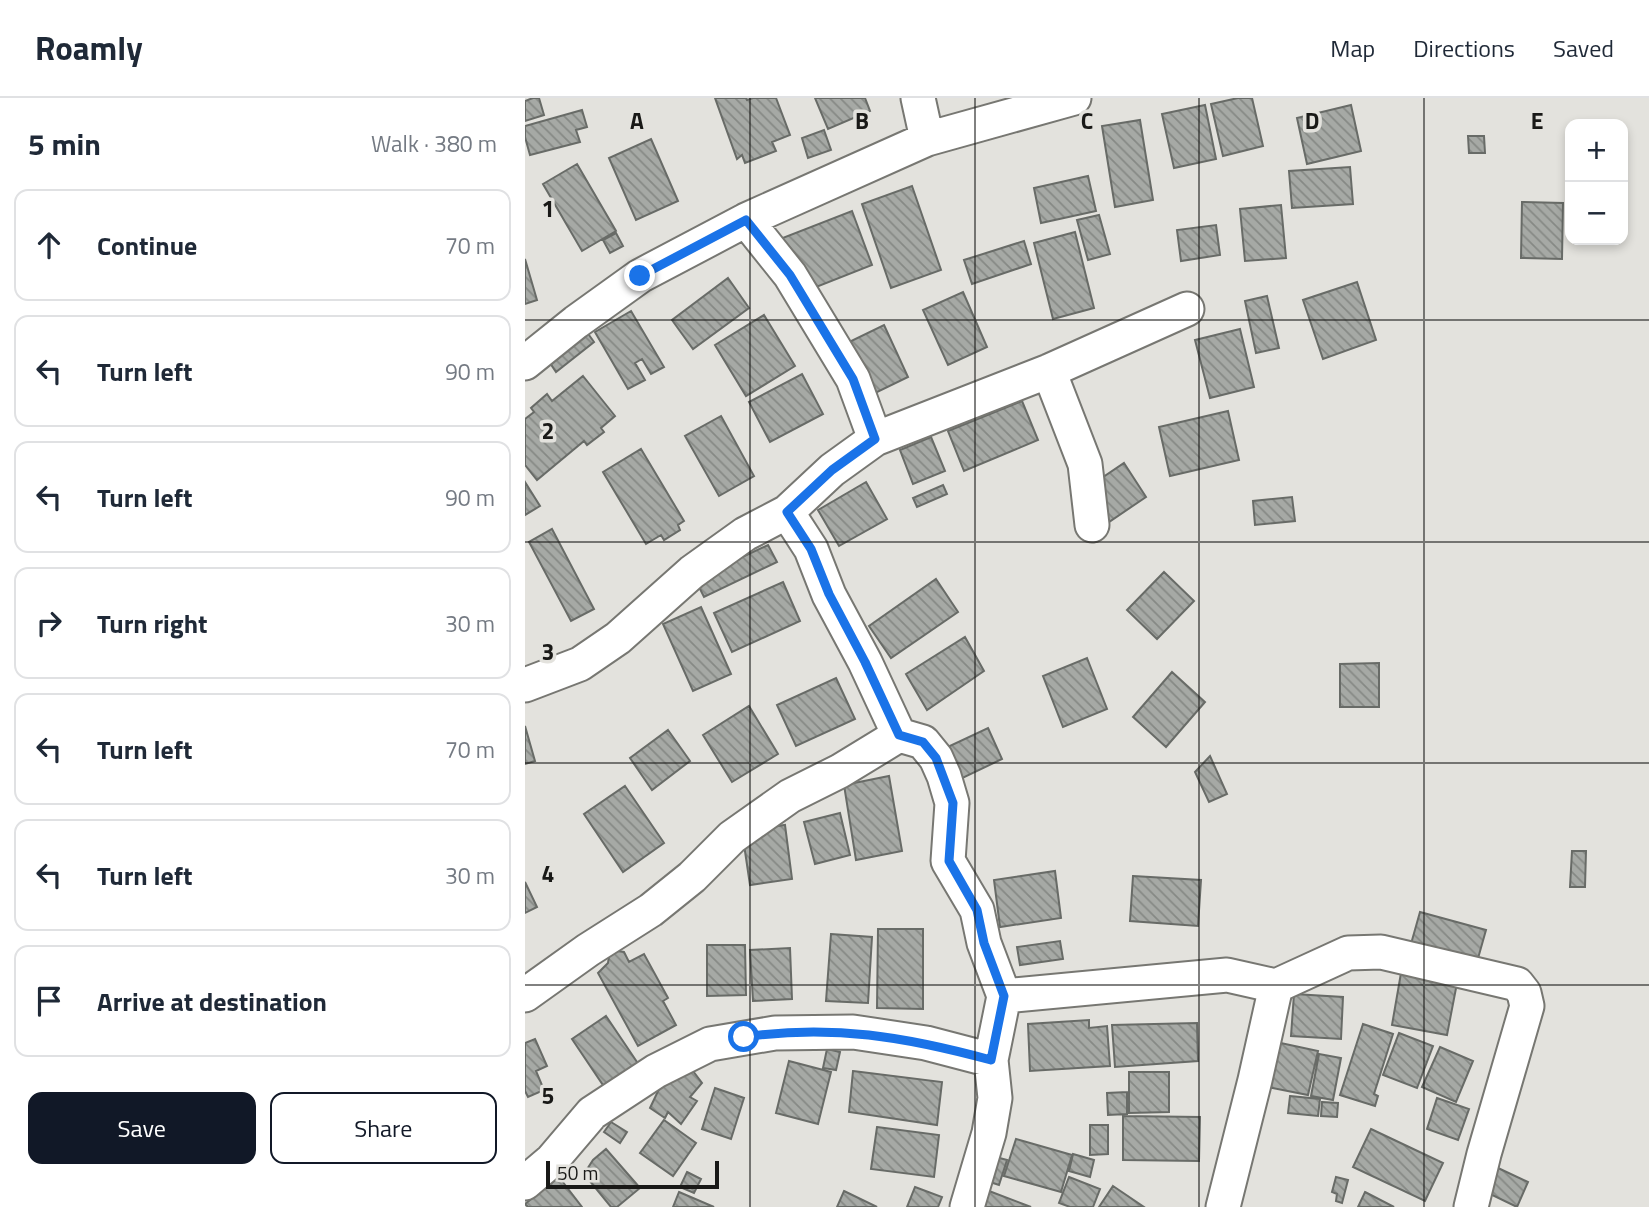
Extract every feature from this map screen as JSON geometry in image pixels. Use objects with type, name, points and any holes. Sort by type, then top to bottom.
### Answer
[{"type":"street","points":[[918,98],[927,139]]},
{"type":"street","points":[[525,363],[640,276],[746,220],[927,139],[1074,98]]},
{"type":"street","points":[[746,220],[790,275],[853,379],[875,439]]},
{"type":"street","points":[[525,685],[580,664],[618,638],[692,572],[745,534],[787,512],[832,470],[875,439],[1049,372],[1187,309]]},
{"type":"street","points":[[1049,372],[1085,464],[1092,525]]},
{"type":"street","points":[[787,512],[811,549],[829,594],[899,735]]},
{"type":"street","points":[[525,995],[651,910],[692,877],[732,837],[790,796],[840,771],[899,735],[923,742],[936,758],[953,803],[949,861],[977,910],[984,943],[1004,996],[991,1060],[995,1098],[989,1133],[967,1207]]},
{"type":"street","points":[[1004,996],[1227,975],[1276,986],[1348,953],[1360,952],[1381,952],[1517,984],[1524,993],[1527,1006],[1471,1207]]},
{"type":"street","points":[[1223,1207],[1276,986]]},
{"type":"street","points":[[525,1183],[552,1160],[592,1113],[656,1071],[710,1044],[775,1033],[853,1032],[926,1043],[991,1060]]},
{"type":"building","points":[[539,98],[544,115],[525,121],[525,101]]},
{"type":"building","points":[[715,98],[776,98],[790,135],[772,142],[776,151],[745,163],[742,155],[737,159]]},
{"type":"building","points":[[815,98],[865,98],[870,111],[828,129]]},
{"type":"building","points":[[1252,98],[1263,146],[1223,156],[1211,104]]},
{"type":"building","points":[[1205,105],[1216,159],[1174,168],[1162,114]]},
{"type":"building","points":[[1351,105],[1361,151],[1307,164],[1297,118]]},
{"type":"building","points":[[582,110],[587,127],[576,130],[580,142],[530,155],[525,126]]},
{"type":"building","points":[[1140,120],[1153,200],[1115,207],[1102,126]]},
{"type":"building","points":[[824,130],[831,150],[808,158],[802,138]]},
{"type":"building","points":[[1468,136],[1484,136],[1485,153],[1469,153]]},
{"type":"building","points":[[651,139],[678,201],[636,220],[609,158]]},
{"type":"building","points":[[577,164],[616,231],[582,251],[543,184]]},
{"type":"building","points":[[1350,167],[1353,204],[1292,208],[1289,171]]},
{"type":"building","points":[[1088,176],[1096,211],[1041,223],[1034,188]]},
{"type":"building","points":[[912,186],[941,270],[891,288],[862,204]]},
{"type":"building","points":[[1522,202],[1563,203],[1562,259],[1521,258]]},
{"type":"building","points":[[1281,205],[1286,258],[1245,261],[1240,209]]},
{"type":"building","points":[[852,211],[872,265],[801,293],[780,239]]},
{"type":"building","points":[[1099,215],[1110,254],[1088,260],[1077,220]]},
{"type":"building","points":[[1216,225],[1220,255],[1181,261],[1177,230]]},
{"type":"building","points":[[1075,232],[1094,308],[1053,319],[1034,243]]},
{"type":"building","points":[[616,233],[623,246],[610,253],[603,240]]},
{"type":"building","points":[[1024,241],[1031,264],[972,284],[964,260]]},
{"type":"building","points":[[525,259],[537,300],[525,304]]},
{"type":"building","points":[[728,278],[749,308],[693,349],[672,320]]},
{"type":"building","points":[[1357,282],[1376,340],[1323,359],[1303,300]]},
{"type":"building","points":[[963,292],[987,347],[948,365],[923,310]]},
{"type":"building","points":[[1267,296],[1279,348],[1256,353],[1245,301]]},
{"type":"building","points":[[631,311],[664,367],[651,374],[642,359],[635,363],[645,380],[628,389],[595,332]]},
{"type":"building","points":[[764,315],[795,366],[746,396],[715,345]]},
{"type":"building","points":[[884,325],[908,377],[867,397],[843,345]]},
{"type":"building","points":[[584,328],[594,342],[556,372],[546,357]]},
{"type":"building","points":[[1240,329],[1254,387],[1210,398],[1195,340]]},
{"type":"building","points":[[802,374],[823,414],[770,442],[749,402]]},
{"type":"building","points":[[583,376],[615,416],[601,428],[604,432],[587,445],[584,441],[537,480],[525,465],[525,419],[534,412],[531,408],[547,394],[552,401]]},
{"type":"building","points":[[1022,401],[1038,440],[964,471],[948,431]]},
{"type":"building","points":[[1228,411],[1239,460],[1170,476],[1159,427]]},
{"type":"building","points":[[721,416],[754,476],[719,496],[685,436]]},
{"type":"building","points":[[931,437],[945,471],[913,484],[900,450]]},
{"type":"building","points":[[641,449],[684,521],[678,525],[680,530],[664,540],[661,535],[646,544],[603,472]]},
{"type":"building","points":[[1124,463],[1146,497],[1109,522],[1087,488]]},
{"type":"building","points":[[525,482],[540,506],[525,515]]},
{"type":"building","points":[[866,482],[887,519],[839,546],[818,510]]},
{"type":"building","points":[[943,485],[947,494],[917,507],[913,498]]},
{"type":"building","points":[[1292,497],[1295,521],[1255,525],[1253,501]]},
{"type":"building","points":[[552,529],[594,609],[571,621],[529,542]]},
{"type":"building","points":[[768,545],[777,562],[704,597],[695,579]]},
{"type":"building","points":[[1164,572],[1194,601],[1157,639],[1127,610]]},
{"type":"building","points":[[936,579],[958,612],[891,658],[869,626]]},
{"type":"building","points":[[783,582],[800,621],[732,652],[714,613]]},
{"type":"building","points":[[701,607],[731,674],[693,691],[663,624]]},
{"type":"building","points":[[965,637],[984,671],[927,710],[906,674]]},
{"type":"building","points":[[1087,658],[1107,709],[1063,727],[1043,676]]},
{"type":"building","points":[[1379,663],[1379,707],[1340,707],[1340,664]]},
{"type":"building","points":[[1172,672],[1205,702],[1166,747],[1133,717]]},
{"type":"building","points":[[836,678],[855,719],[796,746],[777,705]]},
{"type":"building","points":[[749,706],[778,754],[732,782],[703,735]]},
{"type":"building","points":[[525,726],[535,761],[525,764]]},
{"type":"building","points":[[988,728],[1002,759],[952,783],[937,752]]},
{"type":"building","points":[[668,730],[690,761],[652,790],[630,758]]},
{"type":"building","points":[[1210,756],[1227,794],[1209,802],[1195,772]]},
{"type":"building","points":[[889,776],[902,851],[856,860],[844,785]]},
{"type":"building","points":[[625,786],[664,843],[623,872],[584,814]]},
{"type":"building","points":[[840,813],[850,855],[815,864],[804,822]]},
{"type":"building","points":[[785,825],[792,879],[750,885],[742,831]]},
{"type":"building","points":[[1572,851],[1586,851],[1585,887],[1570,887]]},
{"type":"building","points":[[1055,871],[1061,918],[1000,927],[994,880]]},
{"type":"building","points":[[1133,876],[1201,880],[1198,926],[1130,921]]},
{"type":"building","points":[[525,882],[537,907],[525,913]]},
{"type":"building","points":[[1420,912],[1486,930],[1475,969],[1409,951]]},
{"type":"building","points":[[878,929],[923,929],[923,1009],[877,1008]]},
{"type":"building","points":[[831,934],[872,937],[868,1003],[826,1001]]},
{"type":"building","points":[[1060,941],[1063,959],[1020,965],[1017,947]]},
{"type":"building","points":[[707,945],[745,945],[746,995],[707,996]]},
{"type":"building","points":[[790,948],[792,999],[753,1001],[750,950]]},
{"type":"building","points":[[610,950],[624,952],[629,962],[644,954],[668,998],[663,1001],[676,1025],[638,1046],[598,973],[608,963]]},
{"type":"building","points":[[1401,973],[1457,983],[1447,1035],[1392,1025]]},
{"type":"building","points":[[1294,994],[1343,997],[1341,1039],[1291,1036]]},
{"type":"building","points":[[606,1016],[639,1065],[605,1088],[572,1039]]},
{"type":"building","points":[[1089,1020],[1089,1028],[1107,1026],[1110,1066],[1030,1071],[1028,1024]]},
{"type":"building","points":[[1197,1023],[1198,1061],[1115,1067],[1112,1025]]},
{"type":"building","points":[[1363,1024],[1393,1034],[1374,1094],[1378,1096],[1375,1106],[1340,1095]]},
{"type":"building","points":[[1399,1033],[1433,1046],[1417,1088],[1383,1075]]},
{"type":"building","points":[[535,1039],[547,1066],[536,1071],[544,1090],[528,1097],[525,1091],[525,1043]]},
{"type":"building","points":[[1276,1042],[1318,1051],[1308,1095],[1267,1087]]},
{"type":"building","points":[[1440,1047],[1473,1061],[1456,1102],[1422,1087]]},
{"type":"building","points":[[827,1049],[840,1052],[836,1070],[823,1068]]},
{"type":"building","points":[[1319,1054],[1341,1058],[1333,1100],[1311,1096]]},
{"type":"building","points":[[789,1061],[831,1072],[818,1124],[776,1113]]},
{"type":"building","points":[[690,1067],[702,1083],[690,1097],[697,1101],[681,1124],[668,1112],[665,1118],[650,1108],[660,1087]]},
{"type":"building","points":[[853,1071],[942,1082],[937,1125],[849,1112]]},
{"type":"building","points":[[1129,1072],[1169,1072],[1169,1112],[1129,1113]]},
{"type":"building","points":[[715,1088],[744,1098],[731,1139],[702,1129]]},
{"type":"building","points":[[1127,1092],[1127,1114],[1108,1115],[1107,1093]]},
{"type":"building","points":[[1290,1096],[1320,1099],[1318,1116],[1288,1113]]},
{"type":"building","points":[[1437,1098],[1469,1109],[1458,1140],[1427,1129]]},
{"type":"building","points":[[1322,1102],[1338,1103],[1337,1117],[1321,1116]]},
{"type":"building","points":[[1123,1116],[1200,1117],[1199,1161],[1123,1160]]},
{"type":"building","points":[[664,1120],[696,1143],[673,1176],[640,1153]]},
{"type":"building","points":[[611,1122],[627,1132],[620,1143],[604,1132]]},
{"type":"building","points":[[1090,1125],[1108,1125],[1108,1154],[1090,1155]]},
{"type":"building","points":[[877,1127],[939,1135],[934,1177],[871,1169]]},
{"type":"building","points":[[1371,1129],[1443,1163],[1425,1201],[1353,1167]]},
{"type":"building","points":[[1016,1139],[1072,1155],[1061,1192],[1004,1176]]},
{"type":"building","points":[[606,1149],[640,1188],[617,1207],[611,1207],[584,1174],[593,1160]]},
{"type":"building","points":[[1073,1154],[1094,1160],[1090,1177],[1069,1171]]},
{"type":"building","points":[[992,1156],[1007,1160],[999,1185],[984,1180]]},
{"type":"building","points":[[1498,1168],[1528,1182],[1517,1207],[1486,1192]]},
{"type":"building","points":[[687,1172],[701,1179],[694,1193],[680,1187]]},
{"type":"building","points":[[559,1177],[582,1207],[528,1207],[525,1204]]},
{"type":"building","points":[[1069,1177],[1100,1189],[1093,1207],[1070,1207],[1059,1203]]},
{"type":"building","points":[[1336,1177],[1348,1180],[1342,1203],[1336,1201],[1337,1194],[1332,1192]]},
{"type":"building","points":[[1113,1186],[1144,1207],[1099,1207]]},
{"type":"building","points":[[915,1187],[942,1197],[938,1207],[907,1207]]},
{"type":"building","points":[[844,1191],[877,1207],[837,1207]]},
{"type":"building","points":[[989,1191],[1031,1207],[983,1207]]},
{"type":"building","points":[[679,1192],[714,1207],[673,1207]]},
{"type":"building","points":[[1365,1192],[1394,1207],[1358,1207]]},
{"type":"route","points":[[640,276],[746,220],[790,275],[853,379],[875,439],[832,470],[787,512],[811,549],[829,594],[883,696],[899,735],[923,742],[936,758],[953,803],[949,861],[977,910],[984,943],[1004,996],[991,1060],[926,1043],[853,1032],[775,1033],[744,1037]]}]
